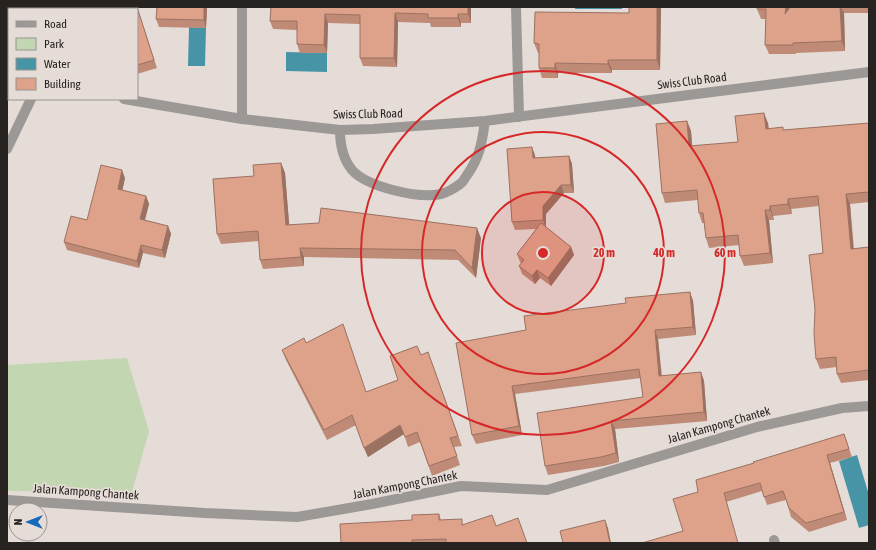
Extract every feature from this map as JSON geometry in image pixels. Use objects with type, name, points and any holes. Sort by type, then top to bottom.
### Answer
[{"type":"street","points":[[242,7],[242,119]]},
{"type":"street","points":[[516,7],[519,117]]},
{"type":"street","name":"Swiss Club Road","points":[[130,100],[242,119],[340,130],[373,129],[485,121],[869,72]]},
{"type":"street","points":[[7,149],[31,100]]},
{"type":"street","points":[[340,130],[340,138],[344,156],[352,170],[374,184],[392,190],[417,195],[441,194],[461,184],[474,166],[482,144],[485,121]]},
{"type":"street","name":"Jalan Kampong Chantek","points":[[7,500],[205,513],[297,517],[461,486],[547,490],[757,427],[842,408],[869,406]]},
{"type":"green space","points":[[127,358],[149,431],[132,492],[7,491],[7,365]]},
{"type":"water","points":[[575,7],[622,7],[622,9],[575,9]]},
{"type":"water","points":[[189,27],[206,28],[205,66],[188,66]]},
{"type":"water","points":[[286,52],[327,53],[327,72],[286,71]]},
{"type":"water","points":[[857,455],[869,495],[869,525],[859,528],[839,461]]},
{"type":"building","points":[[137,7],[137,8],[110,8]]},
{"type":"building","points":[[157,7],[204,7],[204,20],[156,19]]},
{"type":"building","points":[[271,7],[468,7],[468,14],[458,14],[458,18],[428,18],[428,14],[395,13],[394,58],[360,58],[360,15],[325,14],[324,45],[297,44],[297,21],[270,21]]},
{"type":"building","points":[[629,7],[657,7],[657,60],[608,60],[608,64],[555,63],[555,68],[539,68],[539,44],[534,43],[535,12],[629,13]]},
{"type":"building","points":[[757,7],[786,7],[785,14],[790,7],[840,7],[842,41],[793,43],[793,45],[765,45],[766,9],[757,9]]},
{"type":"building","points":[[138,10],[154,60],[138,65]]},
{"type":"building","points":[[764,113],[766,129],[783,127],[783,130],[869,123],[869,192],[846,194],[851,249],[869,247],[869,370],[837,374],[836,357],[816,359],[814,334],[815,309],[809,255],[823,253],[818,196],[788,199],[788,204],[770,206],[770,210],[765,210],[770,253],[740,256],[738,235],[706,238],[703,213],[699,213],[697,190],[662,193],[656,124],[687,121],[689,146],[738,142],[735,116]]},
{"type":"building","points":[[532,147],[533,158],[569,156],[571,185],[561,185],[543,206],[543,220],[512,222],[507,149]]},
{"type":"building","points":[[281,163],[286,225],[319,223],[321,208],[477,228],[472,268],[455,250],[300,248],[301,257],[260,260],[258,231],[217,234],[213,179],[254,176],[253,165]]},
{"type":"building","points":[[101,165],[122,170],[118,189],[146,196],[140,219],[168,226],[162,250],[141,245],[137,261],[64,242],[71,216],[87,220]]},
{"type":"building","points":[[541,223],[571,247],[548,278],[537,270],[532,276],[519,266],[524,260],[517,254]]},
{"type":"building","points":[[690,292],[693,327],[655,330],[659,376],[701,372],[704,412],[611,421],[616,453],[601,457],[545,466],[537,413],[643,397],[639,369],[512,386],[519,426],[472,435],[456,343],[526,330],[524,316],[626,303],[625,298]]},
{"type":"building","points":[[343,324],[366,392],[398,380],[390,356],[417,346],[421,355],[428,352],[458,436],[450,438],[457,456],[429,466],[417,432],[405,437],[400,425],[364,448],[352,415],[324,430],[282,350],[304,338],[306,343]]},
{"type":"building","points":[[844,434],[849,449],[827,455],[844,512],[806,523],[789,508],[783,491],[764,497],[760,483],[724,493],[738,543],[642,543],[683,531],[673,499],[698,492],[696,480]]},
{"type":"building","points":[[439,514],[439,520],[462,519],[462,525],[492,515],[496,526],[518,518],[527,543],[446,543],[446,539],[412,540],[412,543],[341,543],[340,524],[412,520],[412,515]]},
{"type":"building","points":[[605,520],[610,543],[563,543],[560,531]]}]
